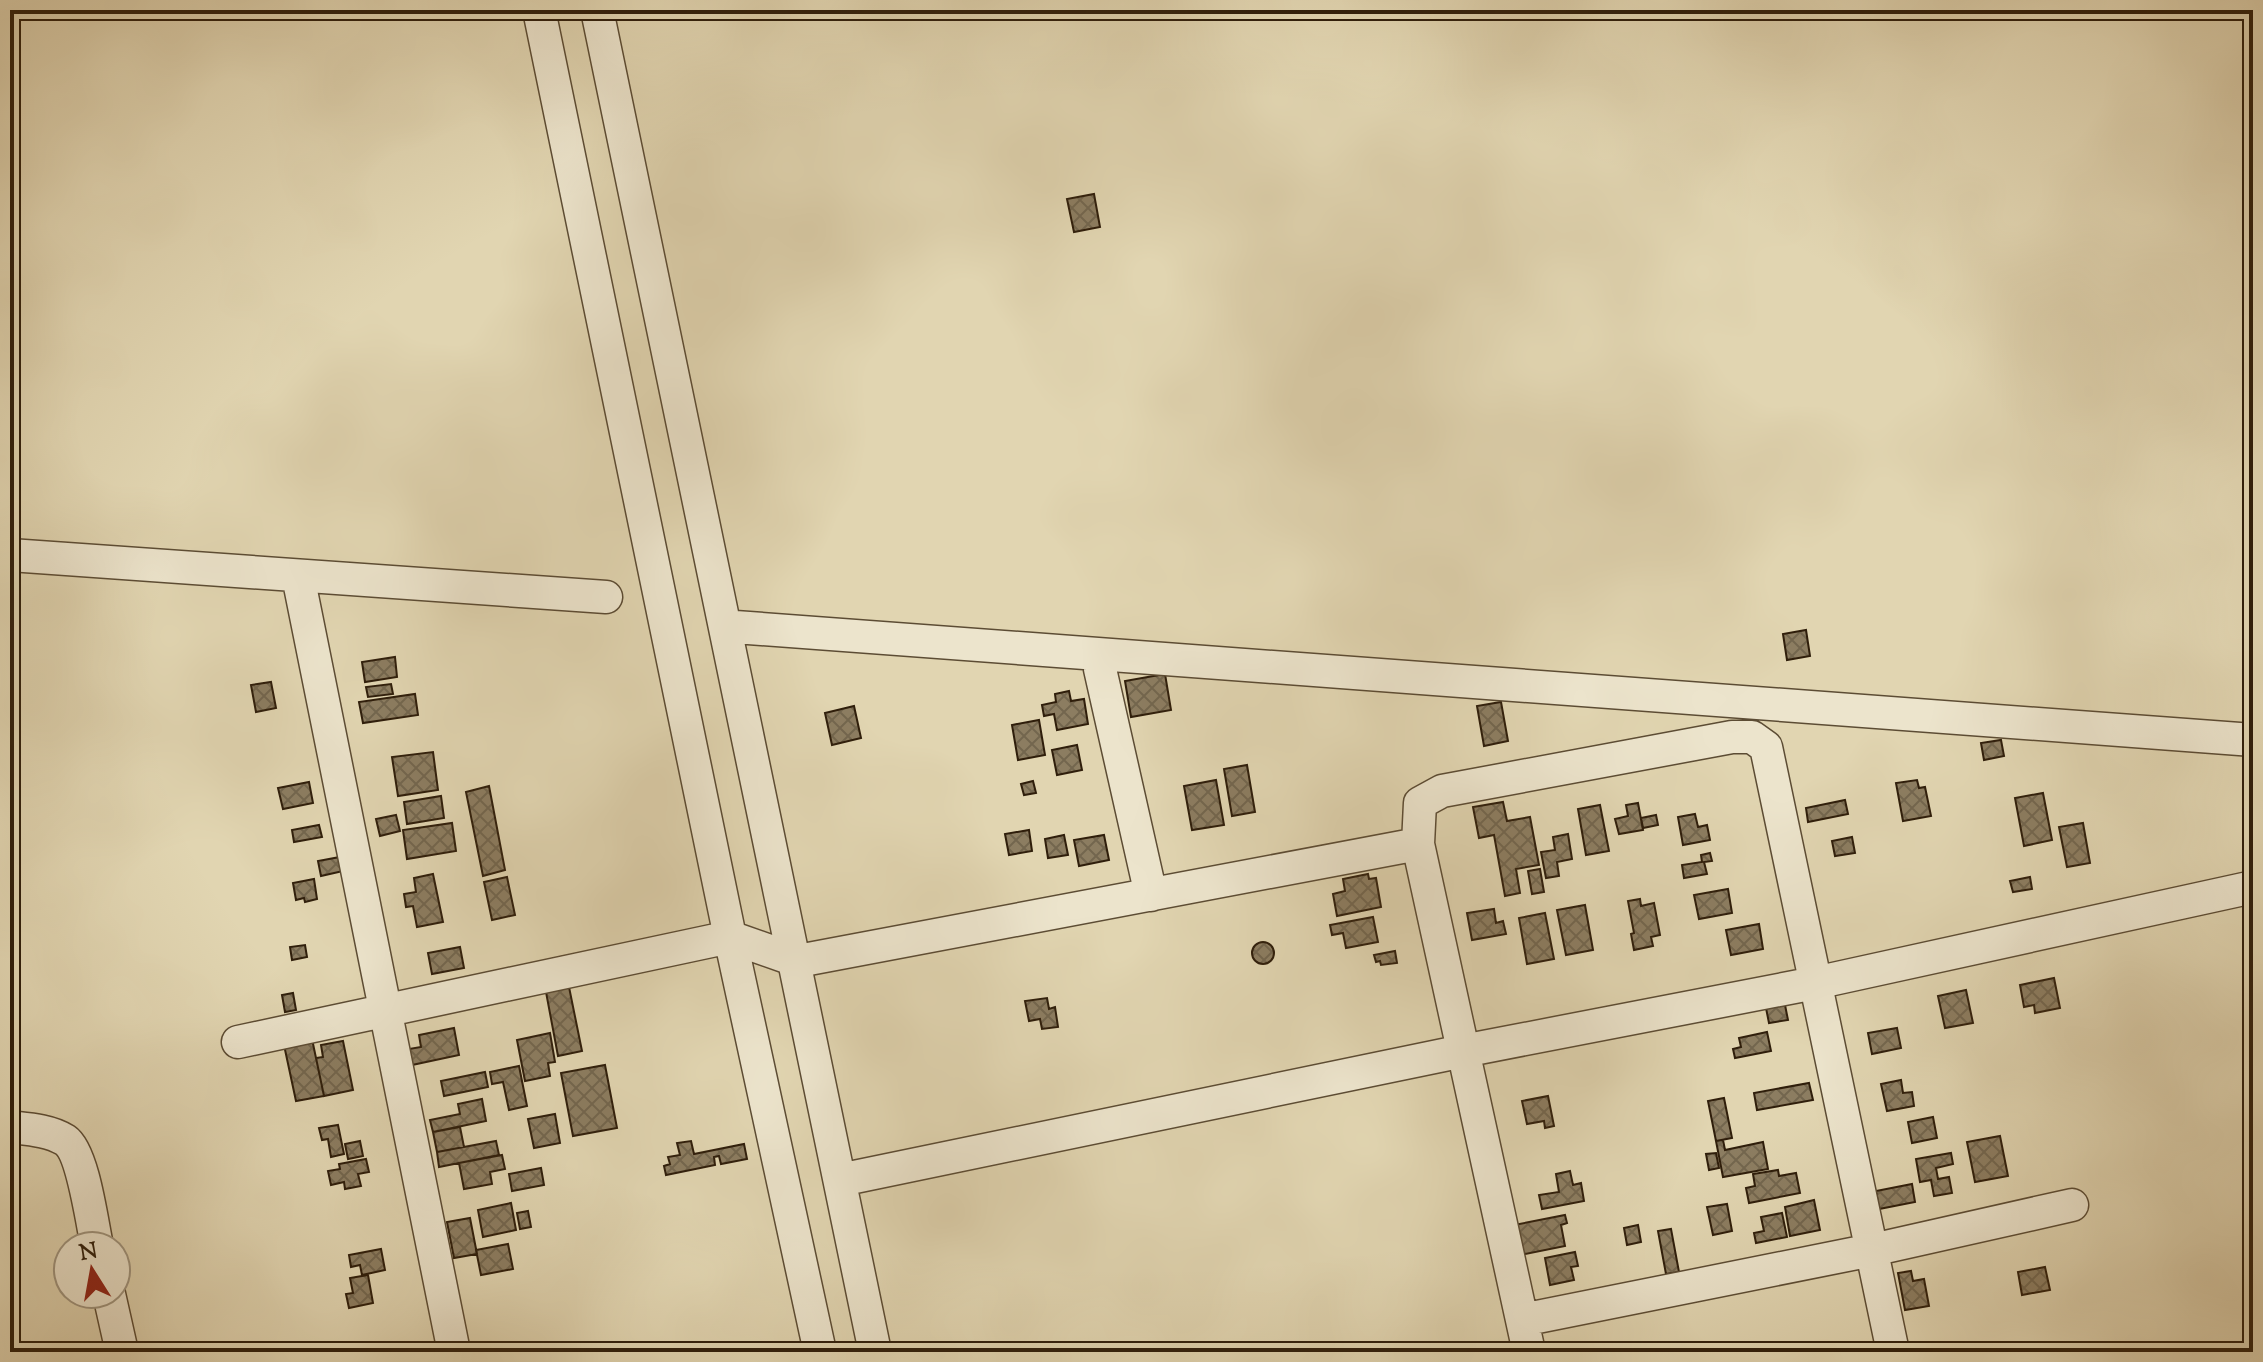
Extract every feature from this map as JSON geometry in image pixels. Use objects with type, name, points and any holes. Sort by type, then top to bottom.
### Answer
[{"type":"street","points":[[539,10],[730,937],[820,1352]]},
{"type":"street","points":[[597,10],[875,1352]]},
{"type":"street","points":[[10,555],[606,597]]},
{"type":"street","points":[[298,576],[452,1352]]},
{"type":"street","points":[[735,627],[2253,740]]},
{"type":"street","points":[[1100,669],[1151,895]]},
{"type":"street","points":[[1529,1352],[1418,844],[1420,803],[1442,791],[1732,737],[1752,737],[1766,747],[1893,1352]]},
{"type":"street","points":[[238,1042],[730,937],[795,960],[1418,844]]},
{"type":"street","points":[[840,1180],[1463,1051],[1815,983],[2253,887]]},
{"type":"street","points":[[10,1127],[36,1130],[66,1140],[76,1154],[93,1230]]},
{"type":"street","points":[[1522,1320],[1872,1250],[2072,1205]]},
{"type":"street","points":[[113,1310],[122,1352]]},
{"type":"building","points":[[1094,194],[1100,227],[1074,232],[1067,199]]},
{"type":"building","points":[[1806,630],[1810,656],[1787,660],[1783,634]]},
{"type":"building","points":[[395,657],[397,677],[365,682],[362,662]]},
{"type":"building","points":[[1165,674],[1171,710],[1131,717],[1125,681]]},
{"type":"building","points":[[271,682],[276,708],[256,712],[251,685]]},
{"type":"building","points":[[391,684],[393,694],[368,697],[366,687]]},
{"type":"building","points":[[1069,691],[1071,701],[1084,699],[1088,724],[1057,730],[1054,714],[1044,716],[1042,705],[1056,702],[1055,694]]},
{"type":"building","points":[[415,694],[418,715],[363,723],[359,702]]},
{"type":"building","points":[[1501,702],[1508,741],[1484,746],[1477,706]]},
{"type":"building","points":[[854,706],[861,738],[832,745],[825,713]]},
{"type":"building","points":[[1039,720],[1045,755],[1018,760],[1012,725]]},
{"type":"building","points":[[2001,740],[2004,756],[1984,760],[1981,743]]},
{"type":"building","points":[[1077,745],[1082,770],[1057,775],[1052,750]]},
{"type":"building","points":[[433,752],[438,790],[398,796],[392,757]]},
{"type":"building","points":[[1247,765],[1255,812],[1232,816],[1224,769]]},
{"type":"building","points":[[1216,780],[1224,825],[1192,830],[1184,786]]},
{"type":"building","points":[[1917,780],[1919,788],[1925,787],[1931,816],[1903,821],[1896,783]]},
{"type":"building","points":[[1033,781],[1036,793],[1024,795],[1021,784]]},
{"type":"building","points":[[309,782],[313,803],[283,809],[278,788]]},
{"type":"building","points":[[489,786],[505,870],[483,876],[466,792]]},
{"type":"building","points":[[2043,793],[2052,840],[2024,846],[2015,798]]},
{"type":"building","points":[[441,796],[444,818],[407,824],[404,802]]},
{"type":"building","points":[[1845,800],[1848,814],[1808,822],[1806,808]]},
{"type":"building","points":[[1503,802],[1507,821],[1530,817],[1539,865],[1516,869],[1520,893],[1505,896],[1494,835],[1479,838],[1473,807]]},
{"type":"building","points":[[1638,803],[1643,830],[1619,834],[1615,819],[1628,816],[1626,805]]},
{"type":"building","points":[[1600,805],[1609,851],[1586,855],[1578,809]]},
{"type":"building","points":[[1695,814],[1698,827],[1707,825],[1710,840],[1683,845],[1678,817]]},
{"type":"building","points":[[396,815],[400,831],[380,836],[376,819]]},
{"type":"building","points":[[1656,815],[1658,825],[1643,828],[1641,818]]},
{"type":"building","points":[[452,823],[456,851],[407,859],[403,830]]},
{"type":"building","points":[[2083,823],[2090,863],[2067,867],[2059,827]]},
{"type":"building","points":[[319,825],[322,837],[294,842],[292,830]]},
{"type":"building","points":[[1029,830],[1032,851],[1009,855],[1005,834]]},
{"type":"building","points":[[1568,834],[1572,859],[1557,862],[1559,876],[1546,878],[1541,852],[1555,850],[1553,837]]},
{"type":"building","points":[[1064,835],[1068,855],[1048,858],[1045,839]]},
{"type":"building","points":[[1104,835],[1109,860],[1079,866],[1074,840]]},
{"type":"building","points":[[1852,837],[1855,853],[1835,856],[1832,841]]},
{"type":"building","points":[[1710,853],[1712,861],[1704,862],[1707,874],[1684,878],[1682,865],[1702,862],[1701,855]]},
{"type":"building","points":[[340,857],[343,871],[321,876],[318,861]]},
{"type":"building","points":[[1540,869],[1544,892],[1532,894],[1528,871]]},
{"type":"building","points":[[433,874],[443,922],[417,927],[413,906],[406,907],[404,894],[416,892],[414,878]]},
{"type":"building","points":[[1368,874],[1369,879],[1376,878],[1381,907],[1337,916],[1333,894],[1345,891],[1343,879]]},
{"type":"building","points":[[507,877],[515,915],[492,920],[484,882]]},
{"type":"building","points":[[2030,877],[2032,889],[2013,892],[2010,881]]},
{"type":"building","points":[[314,879],[317,899],[305,902],[304,898],[296,900],[293,883]]},
{"type":"building","points":[[1728,889],[1732,913],[1699,919],[1694,895]]},
{"type":"building","points":[[1640,899],[1641,906],[1654,903],[1660,935],[1651,937],[1653,946],[1634,950],[1628,901]]},
{"type":"building","points":[[1585,905],[1593,950],[1566,955],[1557,910]]},
{"type":"building","points":[[1494,909],[1496,923],[1503,921],[1506,934],[1472,940],[1467,913]]},
{"type":"building","points":[[1545,913],[1554,959],[1527,964],[1519,918]]},
{"type":"building","points":[[1373,917],[1378,942],[1346,948],[1343,933],[1332,935],[1330,925]]},
{"type":"building","points":[[1759,924],[1763,949],[1731,955],[1726,930]]},
{"type":"building","points":[[1263,942],[1271,945],[1274,953],[1271,961],[1263,964],[1255,961],[1252,953],[1255,945]]},
{"type":"building","points":[[305,945],[307,957],[292,960],[290,947]]},
{"type":"building","points":[[460,947],[464,968],[432,974],[428,953]]},
{"type":"building","points":[[1395,951],[1397,963],[1381,965],[1380,961],[1376,962],[1374,955]]},
{"type":"building","points":[[2054,978],[2060,1008],[2035,1013],[2034,1005],[2024,1007],[2020,985]]},
{"type":"building","points":[[569,987],[582,1051],[558,1056],[546,992]]},
{"type":"building","points":[[1966,990],[1973,1023],[1945,1028],[1938,996]]},
{"type":"building","points":[[293,993],[296,1010],[285,1012],[282,995]]},
{"type":"building","points":[[1047,998],[1049,1009],[1055,1007],[1058,1027],[1042,1029],[1040,1019],[1029,1021],[1025,1001]]},
{"type":"building","points":[[1785,1005],[1788,1020],[1769,1023],[1766,1008]]},
{"type":"building","points":[[454,1028],[459,1055],[412,1065],[409,1049],[421,1047],[419,1035]]},
{"type":"building","points":[[1897,1028],[1901,1048],[1872,1054],[1868,1033]]},
{"type":"building","points":[[1767,1032],[1771,1051],[1735,1058],[1733,1049],[1741,1047],[1739,1038]]},
{"type":"building","points":[[550,1033],[555,1062],[548,1063],[550,1076],[525,1081],[517,1040]]},
{"type":"building","points":[[312,1039],[324,1096],[296,1101],[284,1045]]},
{"type":"building","points":[[343,1041],[353,1090],[324,1096],[316,1058],[323,1057],[321,1045]]},
{"type":"building","points":[[605,1065],[617,1128],[573,1136],[561,1073]]},
{"type":"building","points":[[519,1066],[527,1106],[509,1110],[503,1082],[492,1084],[490,1072]]},
{"type":"building","points":[[485,1072],[488,1087],[444,1096],[441,1081]]},
{"type":"building","points":[[1901,1080],[1903,1093],[1912,1092],[1914,1106],[1887,1111],[1881,1084]]},
{"type":"building","points":[[1809,1083],[1813,1100],[1757,1110],[1754,1093]]},
{"type":"building","points":[[1548,1096],[1554,1126],[1545,1128],[1544,1121],[1527,1124],[1522,1101]]},
{"type":"building","points":[[1724,1098],[1732,1138],[1716,1141],[1708,1101]]},
{"type":"building","points":[[482,1099],[486,1121],[433,1132],[430,1120],[460,1114],[458,1104]]},
{"type":"building","points":[[555,1114],[560,1143],[534,1148],[528,1119]]},
{"type":"building","points":[[1933,1117],[1937,1138],[1912,1143],[1908,1122]]},
{"type":"building","points":[[338,1125],[344,1154],[331,1157],[328,1139],[322,1140],[319,1128]]},
{"type":"building","points":[[460,1127],[464,1147],[437,1152],[433,1132]]},
{"type":"building","points":[[2000,1136],[2008,1176],[1975,1182],[1967,1142]]},
{"type":"building","points":[[1723,1140],[1725,1150],[1763,1142],[1768,1169],[1723,1177],[1716,1141]]},
{"type":"building","points":[[360,1141],[363,1156],[348,1159],[345,1144]]},
{"type":"building","points":[[496,1141],[499,1155],[439,1167],[437,1152]]},
{"type":"building","points":[[691,1141],[694,1154],[744,1144],[747,1159],[721,1164],[719,1156],[714,1157],[715,1165],[666,1175],[664,1166],[670,1164],[668,1157],[680,1155],[677,1143]]},
{"type":"building","points":[[1716,1153],[1719,1168],[1709,1170],[1706,1154]]},
{"type":"building","points":[[1951,1153],[1953,1164],[1936,1168],[1938,1179],[1949,1177],[1952,1193],[1934,1196],[1931,1180],[1920,1182],[1916,1159]]},
{"type":"building","points":[[502,1155],[505,1169],[490,1172],[492,1184],[464,1189],[459,1163]]},
{"type":"building","points":[[366,1159],[369,1172],[358,1174],[361,1186],[345,1189],[344,1182],[331,1185],[328,1171],[340,1169],[339,1164]]},
{"type":"building","points":[[541,1168],[544,1185],[512,1191],[509,1174]]},
{"type":"building","points":[[1778,1170],[1779,1176],[1796,1173],[1800,1193],[1749,1203],[1746,1188],[1755,1186],[1753,1174]]},
{"type":"building","points":[[1570,1171],[1573,1185],[1581,1183],[1584,1201],[1542,1209],[1539,1195],[1559,1192],[1556,1174]]},
{"type":"building","points":[[1912,1184],[1915,1202],[1879,1209],[1876,1191]]},
{"type":"building","points":[[1814,1200],[1820,1230],[1790,1236],[1785,1207]]},
{"type":"building","points":[[511,1203],[516,1230],[483,1237],[478,1210]]},
{"type":"building","points":[[1727,1204],[1732,1231],[1713,1235],[1707,1207]]},
{"type":"building","points":[[528,1211],[531,1227],[520,1229],[517,1213]]},
{"type":"building","points":[[1782,1213],[1787,1237],[1756,1243],[1754,1233],[1764,1231],[1761,1217]]},
{"type":"building","points":[[1565,1215],[1567,1223],[1561,1225],[1565,1246],[1520,1255],[1514,1225]]},
{"type":"building","points":[[470,1218],[477,1254],[454,1258],[447,1222]]},
{"type":"building","points":[[1638,1225],[1641,1242],[1627,1245],[1624,1228]]},
{"type":"building","points":[[1671,1229],[1679,1272],[1666,1274],[1658,1231]]},
{"type":"building","points":[[508,1244],[513,1269],[481,1275],[476,1250]]},
{"type":"building","points":[[381,1249],[385,1270],[362,1275],[360,1265],[351,1267],[349,1255]]},
{"type":"building","points":[[1575,1252],[1578,1266],[1571,1267],[1574,1280],[1550,1285],[1545,1258]]},
{"type":"building","points":[[2045,1267],[2050,1290],[2022,1295],[2018,1272]]},
{"type":"building","points":[[1911,1271],[1913,1281],[1924,1279],[1929,1306],[1905,1310],[1898,1273]]},
{"type":"building","points":[[368,1275],[373,1303],[349,1308],[346,1294],[353,1293],[350,1278]]}]
